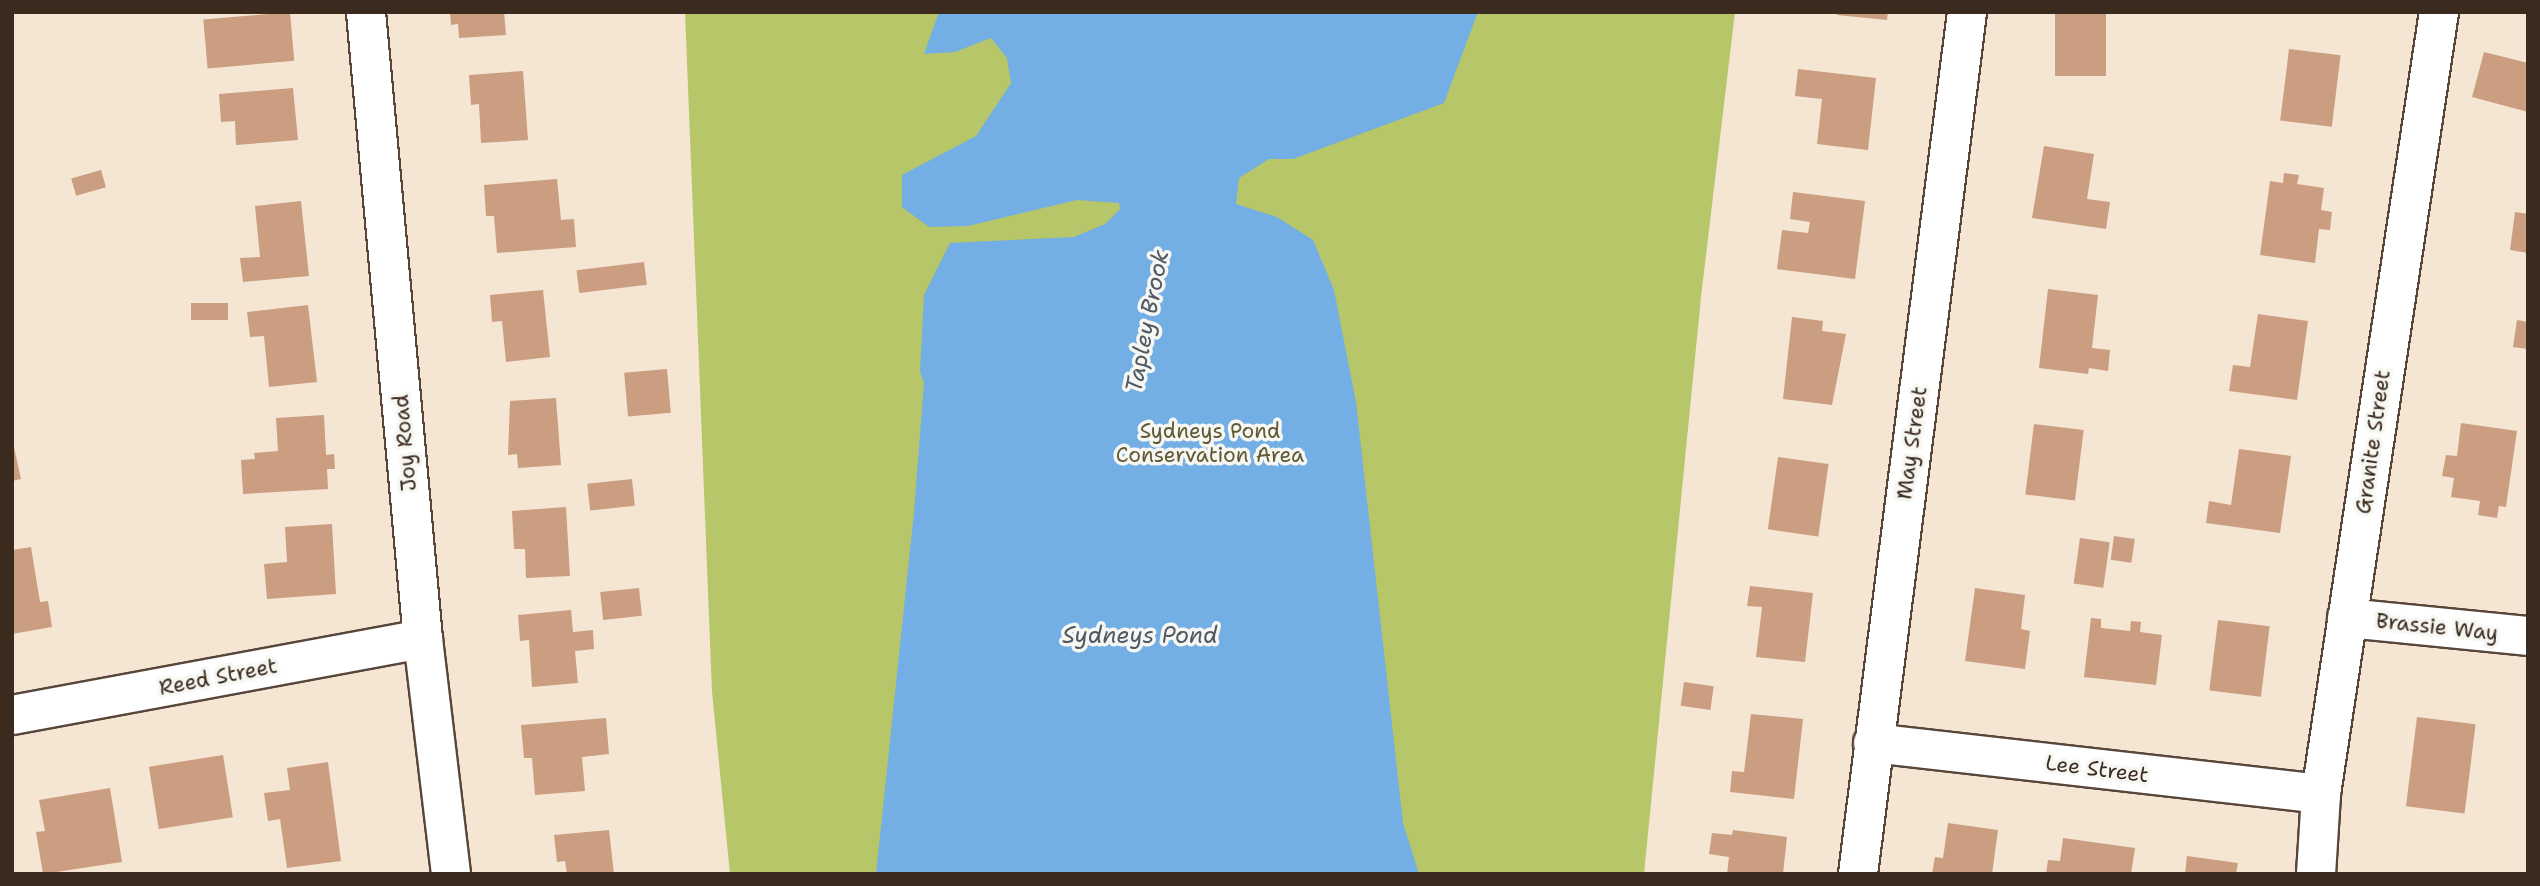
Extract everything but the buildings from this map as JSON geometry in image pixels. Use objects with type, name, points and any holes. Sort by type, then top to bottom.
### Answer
[{"type":"street","name":"Joy Road","points":[[366,12],[423,639],[451,874]]},
{"type":"street","name":"May Street","points":[[1858,874],[1967,12]]},
{"type":"street","name":"Granite Street","points":[[2316,874],[2321,794],[2439,12]]},
{"type":"street","name":"Brassie Way","points":[[2347,618],[2528,636]]},
{"type":"street","name":"Reed Street","points":[[12,715],[423,639]]},
{"type":"street","name":"Lee Street","points":[[1873,743],[2321,794]]},
{"type":"green space","name":"Sydneys Pond Conservation Area","points":[[685,12],[1735,12],[1701,297],[1644,874],[730,874],[712,692]]},
{"type":"water","name":"Sydneys Pond","points":[[939,12],[1478,12],[1444,103],[1293,159],[1269,159],[1239,178],[1236,204],[1277,217],[1313,240],[1334,290],[1356,402],[1403,823],[1419,874],[876,874],[914,512],[924,383],[920,371],[924,295],[950,243],[1074,237],[1105,224],[1120,209],[1119,203],[1077,200],[968,226],[929,227],[902,207],[902,175],[976,136],[1011,83],[1007,58],[991,38],[955,52],[924,54]]},
{"type":"water label","name":"Tapley Brook","points":[[1147,321]]}]
